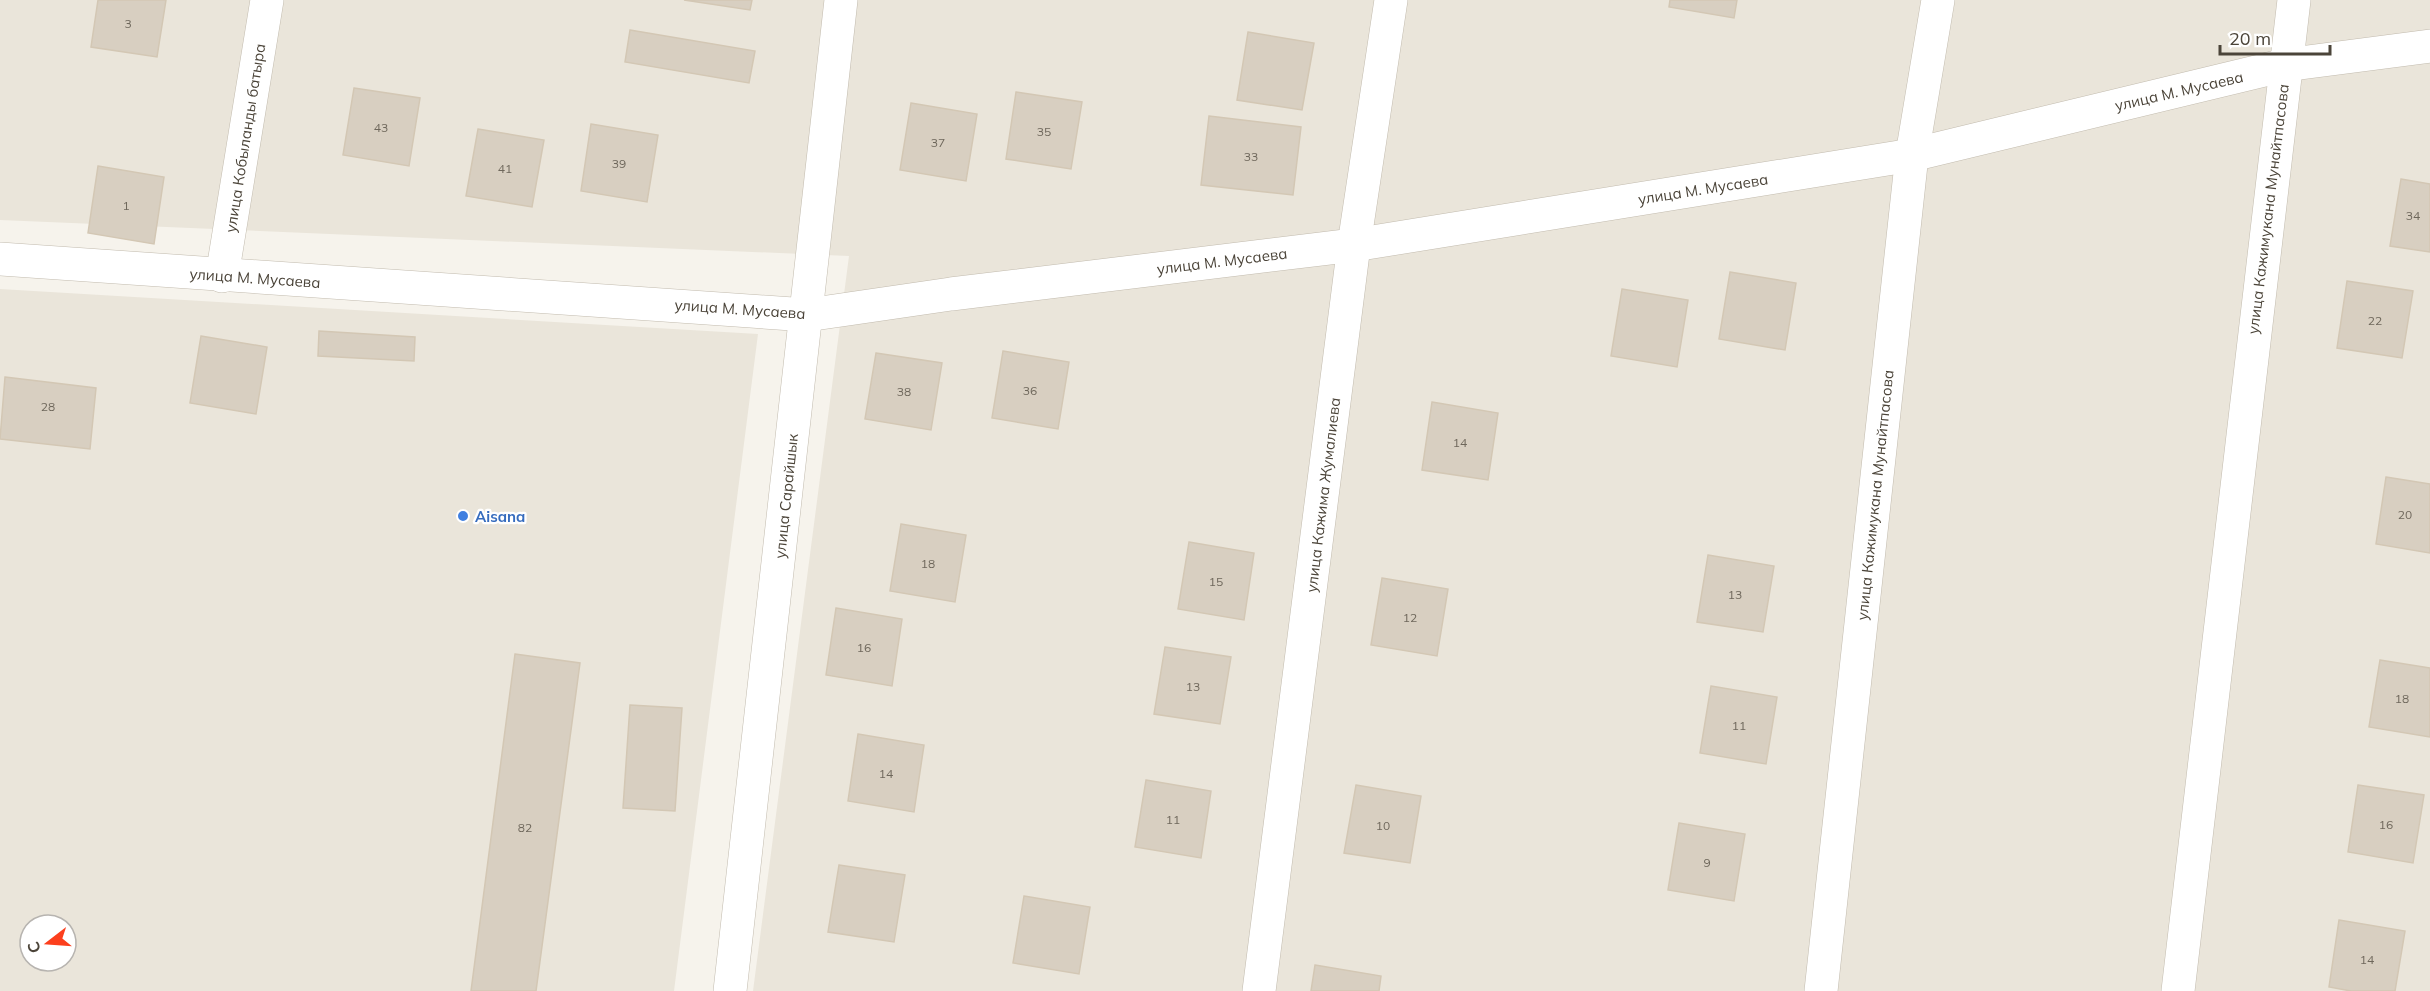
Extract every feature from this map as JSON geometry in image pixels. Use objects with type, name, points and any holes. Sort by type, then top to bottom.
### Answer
[{"type":"street","name":"улица Кобыланды батыра","points":[[222,276],[267,0]]},
{"type":"street","name":"улица Сарайшык","points":[[730,991],[841,0]]},
{"type":"street","name":"улица Кажима Жумалиева","points":[[1259,991],[1354,245],[1391,0]]},
{"type":"street","name":"улица Кажимукана Мунайтпасова","points":[[1821,991],[1912,155],[1938,0]]},
{"type":"street","name":"улица Кажимукана Мунайтпасова","points":[[2178,991],[2294,0]]},
{"type":"street","name":"улица М. Мусаева","points":[[0,260],[807,315],[962,292],[1354,245],[1912,155],[2285,65],[2430,46]]},
{"type":"shaded area","points":[[0,0],[2430,0],[2430,991],[753,991],[849,256],[0,220]]},
{"type":"shaded area","points":[[0,289],[758,334],[674,991],[0,991]]},
{"type":"building","points":[[98,0],[166,0],[157,57],[91,47]]},
{"type":"building","points":[[684,0],[752,0],[750,10]]},
{"type":"building","points":[[1670,0],[1737,0],[1734,18],[1669,7]]},
{"type":"building","points":[[630,30],[755,51],[749,83],[625,62]]},
{"type":"building","points":[[1248,32],[1314,43],[1302,110],[1237,100]]},
{"type":"building","points":[[354,88],[420,98],[409,166],[343,155]]},
{"type":"building","points":[[1016,92],[1082,102],[1071,169],[1006,159]]},
{"type":"building","points":[[911,103],[977,114],[966,181],[900,170]]},
{"type":"building","points":[[1209,116],[1301,127],[1293,195],[1201,185]]},
{"type":"building","points":[[591,124],[658,135],[647,202],[581,191]]},
{"type":"building","points":[[478,129],[544,140],[532,207],[466,196]]},
{"type":"building","points":[[98,166],[164,177],[154,244],[88,233]]},
{"type":"building","points":[[2401,179],[2430,184],[2430,252],[2390,246]]},
{"type":"building","points":[[1730,272],[1796,283],[1785,350],[1719,339]]},
{"type":"building","points":[[2347,281],[2413,291],[2402,358],[2337,348]]},
{"type":"building","points":[[1622,289],[1688,300],[1677,367],[1611,356]]},
{"type":"building","points":[[319,331],[415,337],[414,361],[318,356]]},
{"type":"building","points":[[201,336],[267,347],[256,414],[190,403]]},
{"type":"building","points":[[1003,351],[1069,362],[1058,429],[992,418]]},
{"type":"building","points":[[876,353],[942,363],[931,430],[865,419]]},
{"type":"building","points":[[5,377],[96,388],[90,449],[0,439]]},
{"type":"building","points":[[1432,402],[1498,413],[1488,480],[1422,470]]},
{"type":"building","points":[[2386,477],[2430,484],[2430,553],[2376,544]]},
{"type":"building","points":[[901,524],[966,535],[955,602],[890,591]]},
{"type":"building","points":[[1189,542],[1254,553],[1244,620],[1178,609]]},
{"type":"building","points":[[1708,555],[1774,566],[1763,632],[1697,622]]},
{"type":"building","points":[[1382,578],[1448,589],[1437,656],[1371,645]]},
{"type":"building","points":[[836,608],[902,619],[892,686],[826,675]]},
{"type":"building","points":[[1165,647],[1231,657],[1220,724],[1154,714]]},
{"type":"building","points":[[515,654],[580,663],[536,991],[471,991]]},
{"type":"building","points":[[2380,660],[2430,668],[2430,737],[2369,727]]},
{"type":"building","points":[[1711,686],[1777,697],[1766,764],[1700,753]]},
{"type":"building","points":[[630,705],[682,708],[675,811],[623,808]]},
{"type":"building","points":[[858,734],[924,745],[914,812],[848,801]]},
{"type":"building","points":[[1146,780],[1211,791],[1201,858],[1135,847]]},
{"type":"building","points":[[1356,785],[1421,796],[1410,863],[1344,853]]},
{"type":"building","points":[[2358,785],[2424,795],[2413,863],[2348,852]]},
{"type":"building","points":[[1679,823],[1745,834],[1734,901],[1668,890]]},
{"type":"building","points":[[839,865],[905,875],[894,942],[828,932]]},
{"type":"building","points":[[1024,896],[1090,907],[1079,974],[1013,963]]},
{"type":"building","points":[[2339,920],[2405,931],[2395,991],[2351,991],[2329,987]]},
{"type":"building","points":[[1315,965],[1381,976],[1379,991],[1311,991]]},
{"type":"place","name":"Aisana","points":[[463,516]]}]
